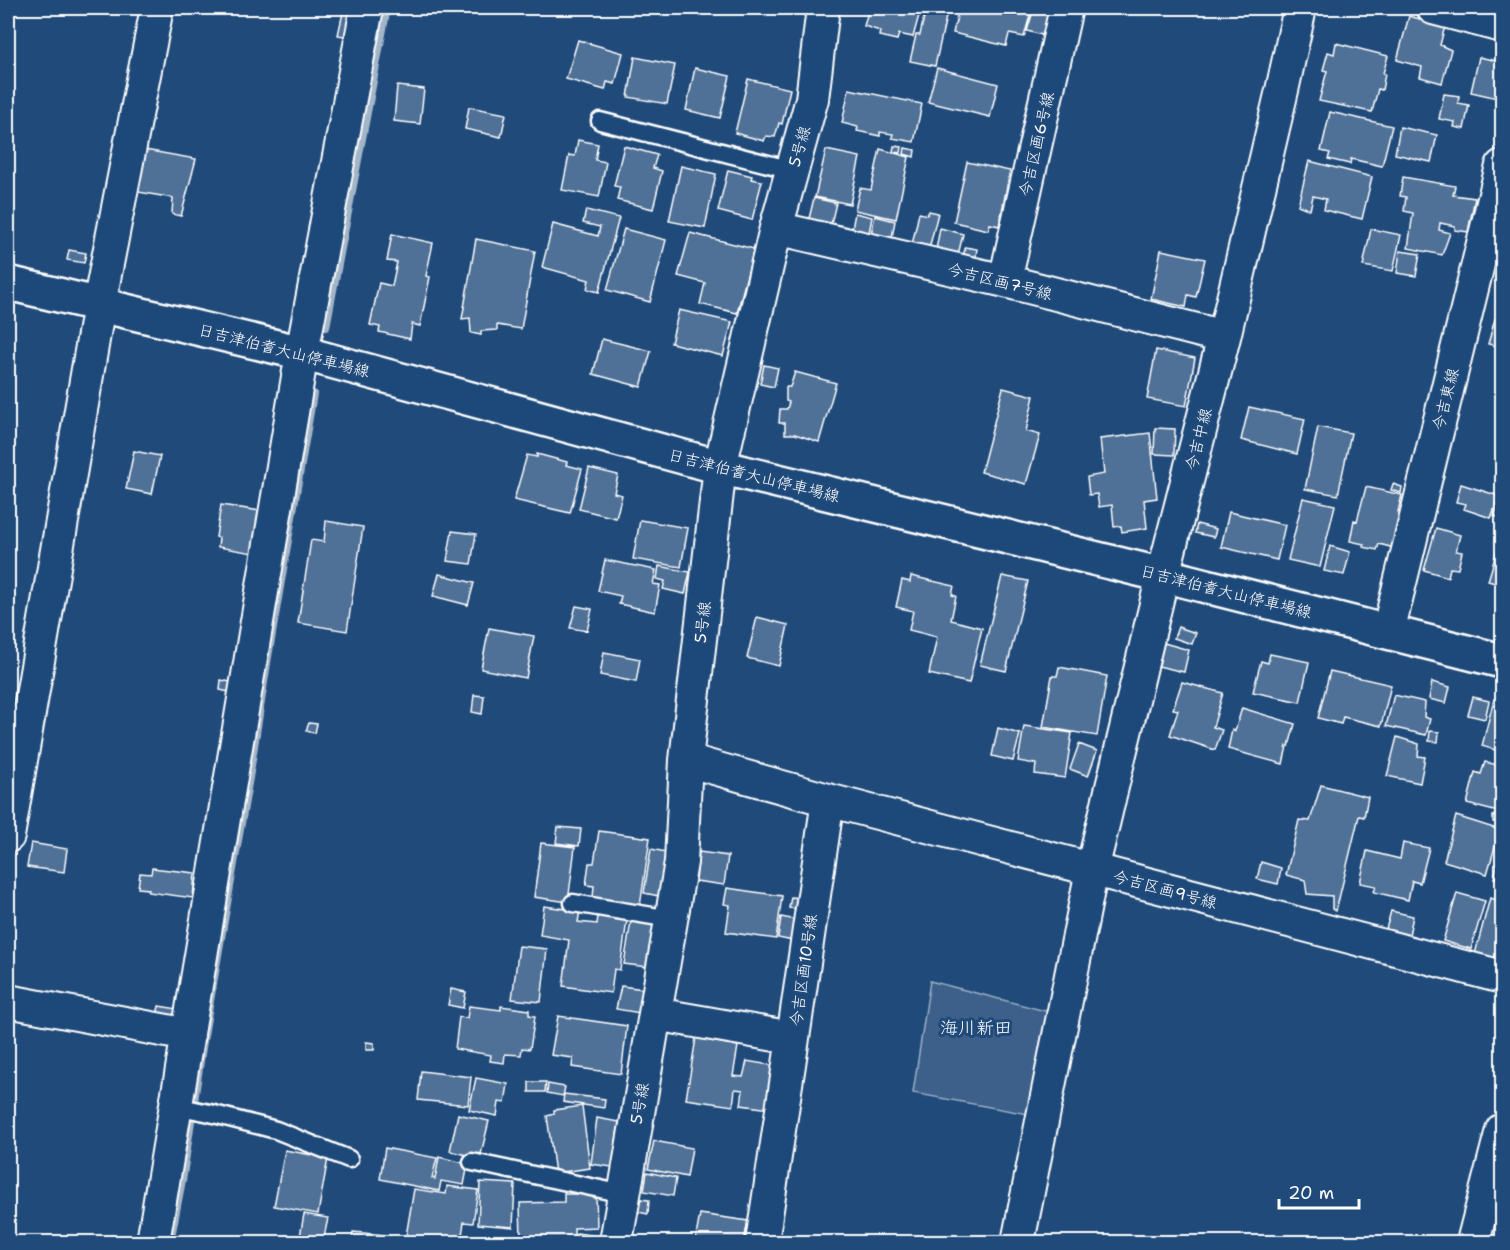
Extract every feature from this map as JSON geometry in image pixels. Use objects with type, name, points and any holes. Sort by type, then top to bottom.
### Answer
[{"type":"main road","name":"日吉津伯耆大山停車場線","points":[[8,283],[302,353],[720,467],[1164,575],[1503,661]]},
{"type":"street","points":[[8,836],[99,305],[157,8]]},
{"type":"street","points":[[153,1242],[302,353],[367,8]]},
{"type":"street","name":"5号線","points":[[616,1242],[681,862],[686,760],[720,467],[776,228],[812,99],[823,8]]},
{"type":"street","name":"今吉区画6号線","points":[[1005,281],[1066,8]]},
{"type":"street","name":"今吉中線","points":[[1018,1242],[1092,870],[1224,337],[1300,8]]},
{"type":"street","points":[[1433,8],[1503,26]]},
{"type":"street","name":"今吉東線","points":[[1388,632],[1496,217],[1503,166]]},
{"type":"street","name":"今吉区画7号線","points":[[776,228],[1005,281],[1224,337]]},
{"type":"street","name":"今吉区画9号線","points":[[686,760],[828,800],[1503,977]]},
{"type":"street","name":"今吉区画10号線","points":[[655,1014],[793,1038],[828,800]]},
{"type":"street","points":[[8,1001],[188,1035]]},
{"type":"street","points":[[762,1242],[793,1038]]},
{"type":"street","points":[[1473,1242],[1503,1130]]},
{"type":"lane","points":[[600,121],[792,170]]},
{"type":"lane","points":[[573,903],[671,919]]},
{"type":"lane","points":[[175,1106],[276,1130],[349,1159]]},
{"type":"lane","points":[[472,1162],[624,1194]]},
{"type":"shaded area","points":[[930,981],[1053,1013],[1033,1115],[913,1093]]},
{"type":"building","points":[[344,8],[354,8],[349,37],[338,35]]},
{"type":"building","points":[[869,8],[921,8],[913,37],[899,34],[897,40],[879,36],[880,31],[864,26]]},
{"type":"building","points":[[926,8],[948,8],[935,66],[910,61],[916,35],[920,35]]},
{"type":"building","points":[[959,8],[1032,8],[1024,37],[1009,34],[1006,46],[953,33]]},
{"type":"building","points":[[1034,8],[1053,13],[1046,36],[1027,31]]},
{"type":"building","points":[[1409,16],[1445,26],[1440,45],[1451,50],[1442,83],[1420,77],[1422,67],[1397,60]]},
{"type":"building","points":[[578,40],[623,53],[615,84],[607,82],[605,90],[566,79]]},
{"type":"building","points":[[1336,43],[1388,56],[1383,73],[1385,74],[1382,90],[1378,89],[1372,112],[1319,101],[1327,71],[1323,70],[1328,52],[1334,54]]},
{"type":"building","points":[[635,57],[675,65],[667,104],[628,97]]},
{"type":"building","points":[[1479,57],[1502,62],[1502,99],[1471,92]]},
{"type":"building","points":[[695,68],[730,76],[720,118],[686,110]]},
{"type":"building","points":[[937,68],[998,84],[990,117],[928,102]]},
{"type":"building","points":[[748,79],[790,89],[782,124],[779,123],[775,137],[766,136],[764,141],[735,133]]},
{"type":"building","points":[[397,86],[424,89],[420,124],[394,121]]},
{"type":"building","points":[[849,89],[922,104],[914,142],[892,138],[893,134],[880,132],[880,136],[857,131],[858,127],[842,123]]},
{"type":"building","points":[[1444,94],[1459,96],[1458,103],[1469,105],[1464,129],[1454,127],[1455,122],[1439,119]]},
{"type":"building","points":[[469,107],[506,114],[501,137],[465,129]]},
{"type":"building","points":[[1330,112],[1392,126],[1382,166],[1351,159],[1350,164],[1328,159],[1330,153],[1321,151]]},
{"type":"building","points":[[1400,127],[1437,135],[1431,162],[1395,154]]},
{"type":"building","points":[[578,140],[598,144],[595,160],[606,162],[599,197],[562,190],[569,155],[575,156]]},
{"type":"building","points":[[624,146],[657,155],[653,168],[662,171],[653,209],[617,200],[620,187],[614,186]]},
{"type":"building","points":[[894,146],[902,147],[901,153],[893,152]]},
{"type":"building","points":[[905,148],[915,150],[914,157],[904,154]]},
{"type":"building","points":[[880,149],[909,157],[896,219],[855,210],[860,188],[871,190]]},
{"type":"building","points":[[145,150],[196,159],[181,216],[172,214],[173,198],[138,192]]},
{"type":"building","points":[[826,150],[860,157],[850,204],[815,197]]},
{"type":"building","points":[[1309,161],[1372,177],[1362,219],[1324,210],[1326,199],[1313,196],[1310,210],[1298,205]]},
{"type":"building","points":[[967,162],[1010,171],[999,226],[990,224],[988,230],[954,222]]},
{"type":"building","points":[[681,166],[716,174],[705,228],[669,221]]},
{"type":"building","points":[[728,170],[762,181],[752,220],[718,211]]},
{"type":"building","points":[[1403,177],[1455,186],[1453,195],[1475,198],[1468,232],[1455,230],[1455,226],[1440,223],[1439,230],[1450,233],[1442,255],[1408,248],[1413,213],[1404,211],[1406,197],[1400,196]]},
{"type":"building","points":[[814,198],[836,203],[830,228],[808,223]]},
{"type":"building","points":[[586,210],[619,218],[599,292],[587,289],[589,280],[542,267],[553,224],[598,236],[600,227],[583,223]]},
{"type":"building","points":[[929,211],[938,213],[929,249],[912,245],[919,213],[927,215]]},
{"type":"building","points":[[855,213],[872,217],[868,238],[851,234]]},
{"type":"building","points":[[875,216],[895,221],[891,243],[870,238]]},
{"type":"building","points":[[940,228],[963,234],[958,255],[936,250]]},
{"type":"building","points":[[624,229],[666,240],[650,302],[607,290]]},
{"type":"building","points":[[1371,229],[1401,235],[1393,271],[1363,266]]},
{"type":"building","points":[[690,233],[754,249],[737,313],[700,304],[705,283],[678,276]]},
{"type":"building","points":[[392,234],[433,243],[426,276],[430,277],[420,326],[412,324],[410,339],[379,332],[380,327],[370,325],[379,283],[392,286],[397,262],[387,261]]},
{"type":"building","points":[[476,239],[535,251],[521,329],[497,325],[497,330],[481,331],[481,335],[471,333],[470,318],[462,319]]},
{"type":"building","points":[[965,247],[977,249],[975,262],[963,260]]},
{"type":"building","points":[[69,250],[86,253],[84,263],[67,260]]},
{"type":"building","points":[[1161,250],[1205,259],[1196,297],[1188,295],[1186,307],[1151,299]]},
{"type":"building","points":[[1400,251],[1420,254],[1416,276],[1397,273]]},
{"type":"building","points":[[679,310],[732,322],[723,356],[671,343]]},
{"type":"building","points":[[1495,319],[1502,321],[1502,347],[1488,344]]},
{"type":"building","points":[[602,339],[651,351],[641,387],[593,374]]},
{"type":"building","points":[[1156,350],[1195,358],[1186,406],[1147,399]]},
{"type":"building","points":[[764,365],[778,368],[774,387],[760,384]]},
{"type":"building","points":[[795,372],[836,383],[819,442],[795,434],[785,434],[785,423],[779,423],[780,409],[787,409],[789,402],[786,401],[786,387],[790,387]]},
{"type":"building","points":[[1003,388],[1034,396],[1026,431],[1040,435],[1026,484],[981,472]]},
{"type":"building","points":[[1249,407],[1305,419],[1297,454],[1241,440]]},
{"type":"building","points":[[1318,427],[1351,433],[1338,495],[1305,489]]},
{"type":"building","points":[[1155,428],[1175,429],[1174,455],[1154,454]]},
{"type":"building","points":[[1150,433],[1157,498],[1144,500],[1147,528],[1122,532],[1121,526],[1114,527],[1112,505],[1099,507],[1097,494],[1089,495],[1087,477],[1104,474],[1100,439]]},
{"type":"building","points":[[134,451],[160,456],[152,494],[126,489]]},
{"type":"building","points":[[537,454],[567,462],[566,465],[582,469],[570,513],[514,500],[527,455],[537,457]]},
{"type":"building","points":[[589,468],[618,475],[614,493],[622,495],[616,518],[579,509]]},
{"type":"building","points":[[1393,484],[1402,487],[1401,493],[1391,490]]},
{"type":"building","points":[[1461,484],[1499,496],[1491,518],[1464,509],[1466,504],[1456,502]]},
{"type":"building","points":[[1366,487],[1402,495],[1398,512],[1403,513],[1394,548],[1379,544],[1377,550],[1350,541],[1354,520],[1357,521]]},
{"type":"building","points":[[1303,498],[1335,505],[1320,567],[1288,560]]},
{"type":"building","points":[[1499,502],[1502,503],[1502,518],[1494,516]]},
{"type":"building","points":[[221,505],[260,511],[253,553],[218,547],[219,538],[216,537]]},
{"type":"building","points":[[1229,512],[1285,525],[1277,560],[1221,547]]},
{"type":"building","points":[[640,520],[688,528],[681,567],[633,559]]},
{"type":"building","points":[[326,521],[363,527],[347,631],[298,623],[311,540],[324,542]]},
{"type":"building","points":[[1197,524],[1216,529],[1214,537],[1195,533]]},
{"type":"building","points":[[1436,528],[1460,535],[1456,551],[1462,552],[1458,569],[1450,568],[1448,577],[1424,570]]},
{"type":"building","points":[[452,531],[476,534],[471,564],[447,561]]},
{"type":"building","points":[[1502,533],[1502,585],[1488,581]]},
{"type":"building","points":[[1330,546],[1350,552],[1344,575],[1324,571]]},
{"type":"building","points":[[605,560],[656,570],[653,584],[660,585],[655,612],[619,604],[621,596],[598,591]]},
{"type":"building","points":[[659,566],[690,572],[685,594],[663,589],[665,581],[657,579]]},
{"type":"building","points":[[439,574],[474,583],[468,605],[433,596]]},
{"type":"building","points":[[911,576],[954,586],[952,595],[956,596],[951,620],[982,628],[969,683],[929,674],[937,637],[909,630],[913,611],[896,607],[902,580],[910,582]]},
{"type":"building","points":[[1002,576],[1028,581],[1006,671],[980,665]]},
{"type":"building","points":[[576,606],[592,609],[587,631],[570,628]]},
{"type":"building","points":[[757,617],[788,625],[779,666],[747,658]]},
{"type":"building","points":[[1178,627],[1196,633],[1192,644],[1174,638]]},
{"type":"building","points":[[489,628],[534,636],[526,678],[481,669]]},
{"type":"building","points":[[1164,643],[1189,650],[1184,672],[1158,666]]},
{"type":"building","points":[[604,652],[640,659],[636,682],[600,675]]},
{"type":"building","points":[[1270,654],[1309,662],[1300,702],[1253,692],[1261,661],[1268,663]]},
{"type":"building","points":[[1059,667],[1107,676],[1097,736],[1043,727],[1052,676],[1057,676]]},
{"type":"building","points":[[1330,671],[1391,685],[1381,726],[1343,717],[1341,724],[1318,718]]},
{"type":"building","points":[[221,680],[235,683],[233,693],[220,690]]},
{"type":"building","points":[[1182,682],[1223,693],[1213,727],[1222,730],[1215,750],[1170,735],[1178,710],[1173,709]]},
{"type":"building","points":[[1432,682],[1450,687],[1446,703],[1429,699]]},
{"type":"building","points":[[474,695],[484,696],[482,714],[472,712]]},
{"type":"building","points":[[1394,695],[1425,702],[1424,717],[1430,719],[1426,735],[1386,726]]},
{"type":"building","points":[[1473,697],[1489,701],[1485,719],[1468,715]]},
{"type":"building","points":[[1494,699],[1502,700],[1502,752],[1482,746]]},
{"type":"building","points":[[1242,708],[1295,724],[1283,764],[1228,749],[1232,730],[1235,731]]},
{"type":"building","points":[[309,723],[317,724],[315,733],[306,731]]},
{"type":"building","points":[[1024,726],[1072,733],[1065,778],[1035,774],[1036,764],[1018,761]]},
{"type":"building","points":[[998,728],[1020,734],[1013,761],[992,756]]},
{"type":"building","points":[[1430,731],[1439,732],[1438,742],[1429,741]]},
{"type":"building","points":[[1397,737],[1419,744],[1418,756],[1425,757],[1420,783],[1387,776]]},
{"type":"building","points":[[1079,744],[1097,751],[1088,776],[1070,769]]},
{"type":"building","points":[[1485,762],[1502,766],[1502,813],[1467,804],[1475,772],[1481,774]]},
{"type":"building","points":[[1321,785],[1368,797],[1364,817],[1359,816],[1336,911],[1332,909],[1332,896],[1307,894],[1305,880],[1286,875],[1299,820],[1310,821]]},
{"type":"building","points":[[1456,816],[1500,830],[1487,874],[1444,861]]},
{"type":"building","points":[[1493,816],[1502,817],[1502,823],[1493,822]]},
{"type":"building","points":[[558,827],[581,829],[579,846],[556,843]]},
{"type":"building","points":[[599,831],[650,838],[640,906],[593,898],[594,886],[586,885],[589,863],[594,863]]},
{"type":"building","points":[[31,843],[67,849],[64,872],[27,867]]},
{"type":"building","points":[[541,843],[575,847],[568,902],[534,897]]},
{"type":"building","points":[[1403,843],[1429,848],[1420,883],[1412,881],[1408,900],[1374,892],[1376,886],[1360,883],[1367,851],[1400,859]]},
{"type":"building","points":[[1502,843],[1502,879],[1494,878]]},
{"type":"building","points":[[651,849],[666,852],[659,896],[644,893]]},
{"type":"building","points":[[699,852],[728,856],[724,885],[696,881]]},
{"type":"building","points":[[1261,862],[1281,868],[1278,884],[1257,879]]},
{"type":"building","points":[[152,868],[195,873],[193,898],[148,892],[149,889],[138,888],[140,873],[151,874]]},
{"type":"building","points":[[727,888],[782,896],[776,939],[726,932],[730,905],[724,904]]},
{"type":"building","points":[[1457,893],[1485,901],[1471,949],[1443,941]]},
{"type":"building","points":[[791,897],[799,898],[797,909],[789,908]]},
{"type":"building","points":[[1490,898],[1502,901],[1502,961],[1475,954]]},
{"type":"building","points":[[544,906],[580,911],[578,922],[597,924],[598,916],[627,920],[620,970],[614,969],[611,993],[563,986],[569,940],[540,935]]},
{"type":"building","points":[[1391,911],[1413,916],[1409,935],[1386,929]]},
{"type":"building","points":[[781,917],[797,920],[793,941],[778,938]]},
{"type":"building","points":[[631,921],[654,925],[647,967],[624,964]]},
{"type":"building","points":[[519,946],[547,949],[541,1002],[512,999]]},
{"type":"building","points":[[621,986],[644,989],[640,1013],[616,1009]]},
{"type":"building","points":[[451,989],[466,992],[463,1008],[448,1005]]},
{"type":"building","points":[[159,1006],[178,1009],[176,1019],[157,1015]]},
{"type":"building","points":[[469,1006],[501,1010],[501,1006],[529,1010],[529,1015],[535,1016],[530,1049],[522,1048],[521,1055],[505,1054],[504,1063],[490,1061],[491,1055],[455,1049],[459,1017],[467,1018]]},
{"type":"building","points":[[558,1016],[627,1026],[621,1074],[572,1067],[573,1058],[551,1055]]},
{"type":"building","points":[[696,1038],[738,1046],[733,1076],[743,1077],[747,1061],[776,1066],[770,1109],[741,1105],[743,1090],[735,1089],[733,1106],[686,1099]]},
{"type":"building","points":[[366,1042],[374,1043],[374,1050],[366,1050]]},
{"type":"building","points":[[421,1071],[471,1077],[468,1105],[418,1100]]},
{"type":"building","points":[[476,1078],[508,1084],[505,1103],[499,1102],[497,1116],[469,1110]]},
{"type":"building","points":[[529,1082],[546,1082],[545,1092],[529,1092]]},
{"type":"building","points":[[548,1084],[565,1087],[563,1096],[547,1093]]},
{"type":"building","points":[[564,1094],[605,1099],[604,1108],[563,1102]]},
{"type":"building","points":[[582,1106],[590,1168],[555,1173],[547,1116],[554,1114],[554,1110]]},
{"type":"building","points":[[458,1114],[489,1121],[480,1158],[450,1151]]},
{"type":"building","points":[[597,1118],[619,1122],[612,1167],[591,1164]]},
{"type":"building","points":[[654,1141],[692,1148],[687,1177],[648,1169]]},
{"type":"building","points":[[385,1148],[437,1158],[432,1178],[435,1179],[439,1157],[468,1164],[464,1185],[441,1181],[439,1191],[380,1179]]},
{"type":"building","points":[[285,1150],[328,1158],[318,1214],[274,1206]]},
{"type":"building","points":[[647,1172],[676,1178],[673,1196],[644,1191]]},
{"type":"building","points":[[480,1182],[515,1184],[513,1227],[478,1224]]},
{"type":"building","points":[[447,1186],[478,1190],[473,1223],[464,1222],[461,1242],[405,1242],[414,1189],[446,1194]]},
{"type":"building","points":[[564,1194],[596,1194],[597,1227],[574,1228],[574,1242],[521,1241],[520,1203],[564,1202]]},
{"type":"building","points":[[640,1199],[649,1200],[648,1214],[638,1212]]},
{"type":"building","points":[[304,1214],[328,1218],[323,1242],[299,1242]]},
{"type":"building","points":[[700,1214],[748,1221],[744,1242],[695,1242]]},
{"type":"building","points":[[353,1232],[384,1235],[383,1242],[352,1242]]},
{"type":"building","points":[[577,1233],[603,1237],[602,1242],[576,1242]]},
{"type":"waterway","points":[[326,327],[387,8]]},
{"type":"waterway","points":[[170,1242],[313,394]]},
{"type":"district","name":"海川新田","points":[[976,1028]]}]
